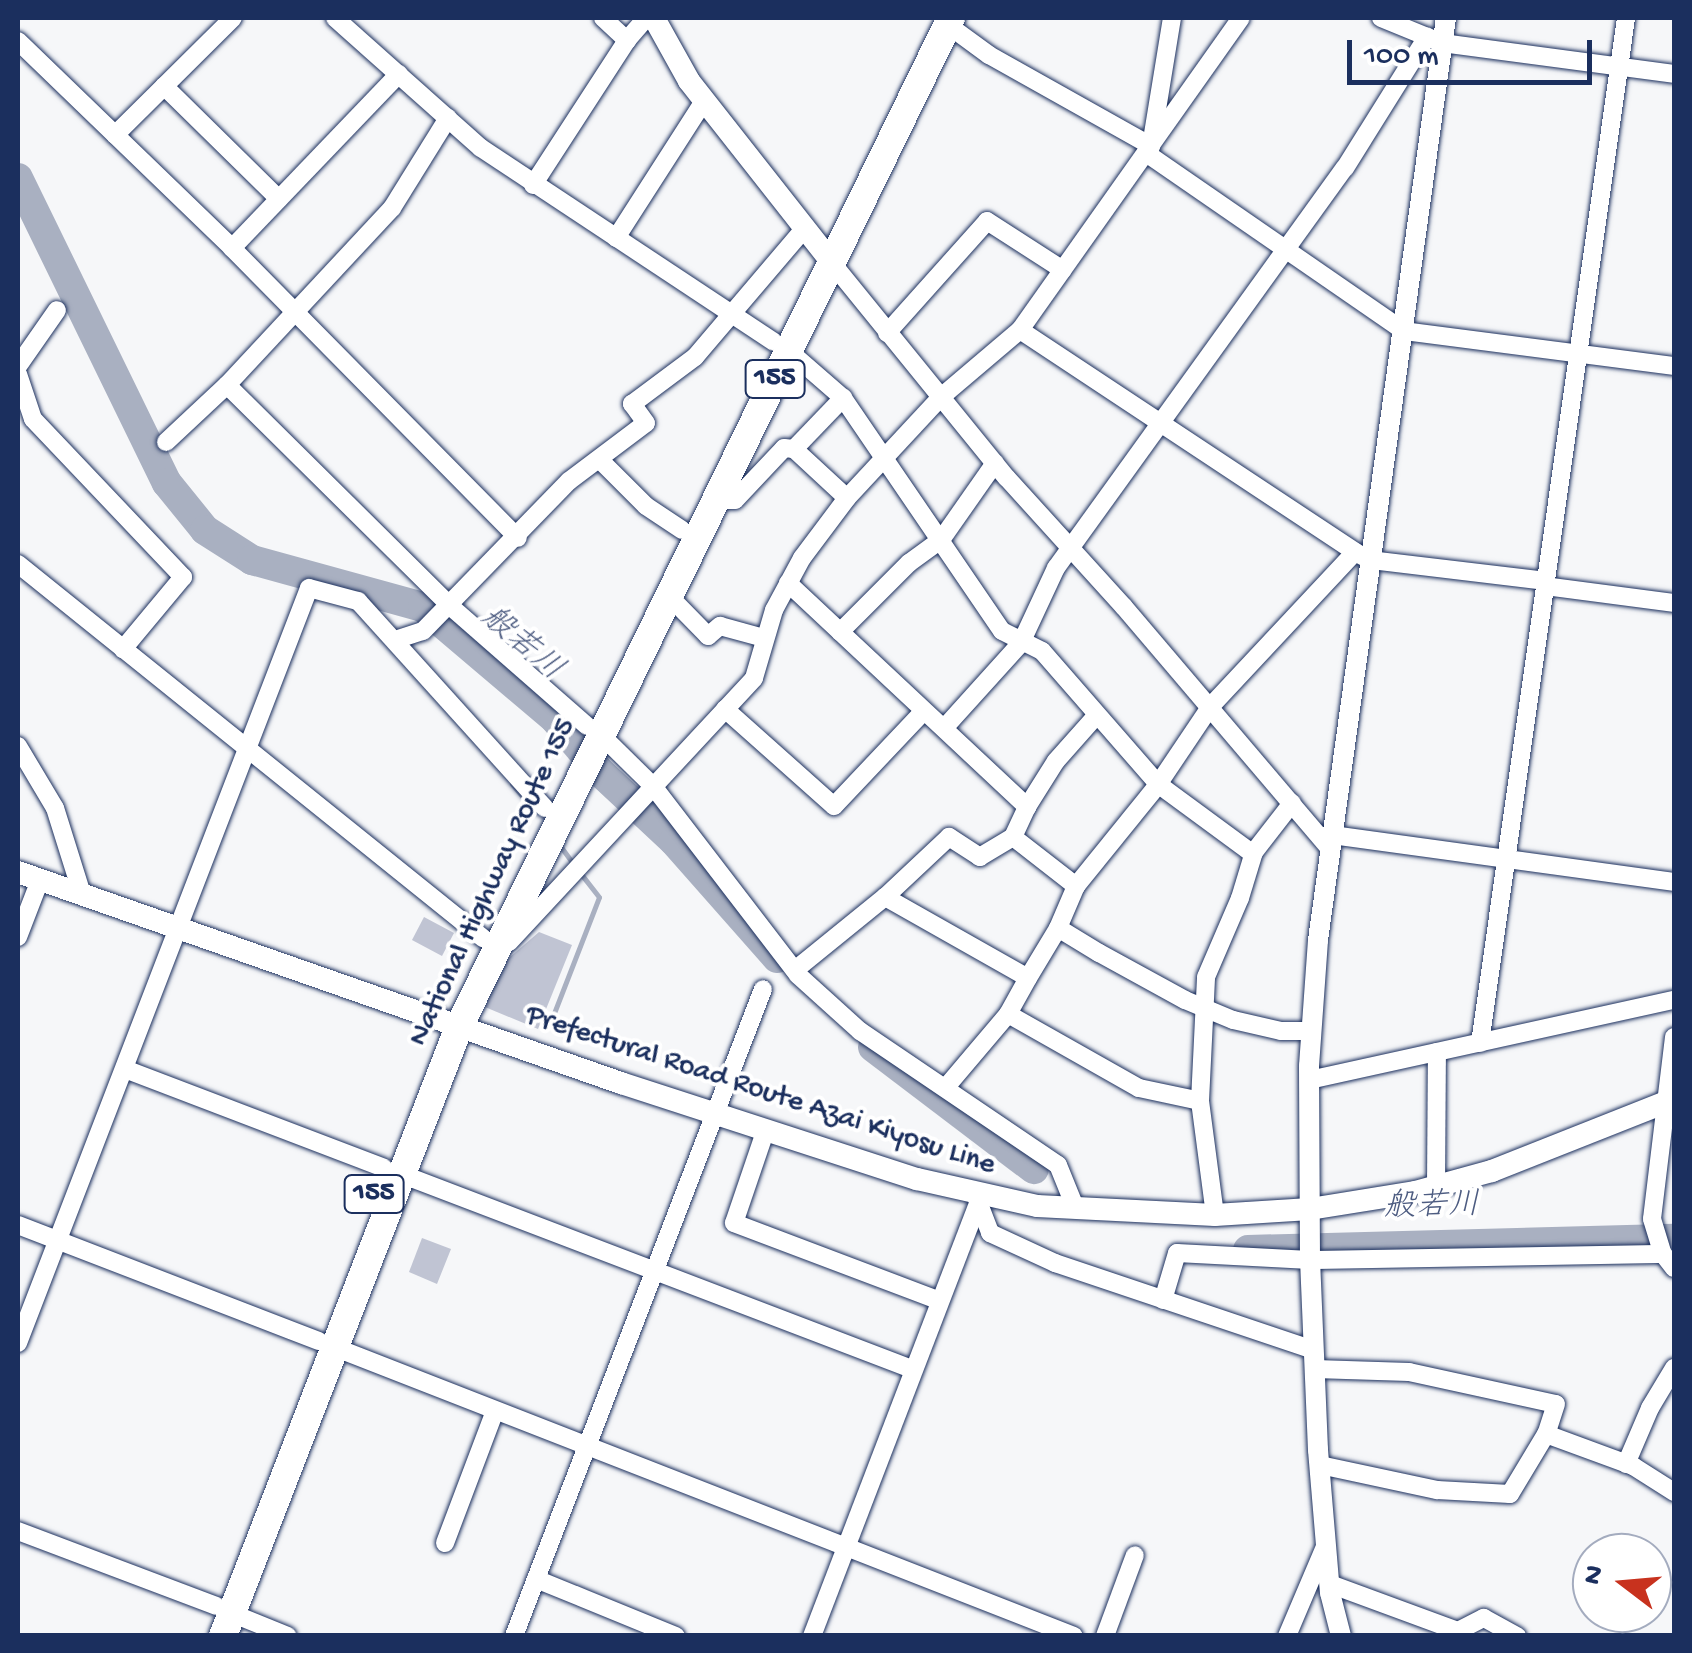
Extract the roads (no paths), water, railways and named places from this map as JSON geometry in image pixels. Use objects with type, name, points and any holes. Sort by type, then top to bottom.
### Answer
[{"type":"highway","name":"National Highway Route 155","points":[[204,1636],[223,1619],[451,1024],[593,732],[669,596],[716,500],[782,347],[818,247],[944,20]]},
{"type":"highway","name":"National Highway Route 155","points":[[593,732],[682,530],[782,347]]},
{"type":"highway","name":"National Highway Route 155","points":[[491,942],[545,808],[575,768]]},
{"type":"main road","points":[[650,18],[704,101],[818,247]]},
{"type":"main road","name":"Prefectural Road Route Azai Kiyosu Line","points":[[29,876],[451,1024],[977,1198],[1310,1219],[1492,1171],[1669,1101]]},
{"type":"street","points":[[115,135],[233,18]]},
{"type":"street","points":[[336,18],[448,118],[533,185],[730,311],[782,347],[843,398],[1002,631],[1042,651],[1158,784],[1254,854]]},
{"type":"street","points":[[603,18],[627,40]]},
{"type":"street","points":[[533,185],[627,40],[650,18]]},
{"type":"street","points":[[1149,150],[1172,18]]},
{"type":"street","points":[[18,564],[491,942],[506,945],[754,678],[764,638],[788,583],[847,498],[941,397],[1020,330],[1241,18]]},
{"type":"street","points":[[1380,18],[1435,40],[1674,74]]},
{"type":"street","points":[[946,726],[1022,643],[1070,547],[1163,424],[1345,168],[1435,40],[1446,18]]},
{"type":"street","points":[[1480,1043],[1626,18]]},
{"type":"street","points":[[944,20],[989,55],[1149,150],[1404,331],[1674,366]]},
{"type":"street","points":[[1341,1636],[1330,1584],[1320,1465],[1310,1260],[1309,1080],[1362,556],[1404,331],[1435,40]]},
{"type":"street","points":[[18,41],[232,248],[518,538]]},
{"type":"street","points":[[232,248],[398,74]]},
{"type":"street","points":[[164,86],[278,199]]},
{"type":"street","points":[[616,238],[704,101]]},
{"type":"street","points":[[166,442],[227,385],[392,208],[448,118]]},
{"type":"street","points":[[887,333],[987,221],[1063,270]]},
{"type":"street","points":[[394,640],[442,613],[518,538],[569,480],[646,424],[632,404],[695,357],[730,311],[778,264],[818,247],[994,463],[1292,803],[1331,842],[1674,882]]},
{"type":"street","points":[[18,366],[58,310]]},
{"type":"street","points":[[1020,330],[1362,556],[1674,603]]},
{"type":"street","points":[[18,374],[32,418],[183,577],[123,649]]},
{"type":"street","points":[[227,385],[442,613],[593,732],[650,788],[794,970],[860,1031],[1058,1165],[1076,1207]]},
{"type":"street","points":[[794,449],[843,398]]},
{"type":"street","points":[[716,500],[735,500],[784,448],[794,449],[847,498]]},
{"type":"street","points":[[598,458],[646,506],[682,530]]},
{"type":"street","points":[[840,632],[909,562],[941,540],[994,463]]},
{"type":"street","points":[[946,1088],[1008,1014],[1058,928],[1076,886],[1158,784],[1210,707],[1362,556]]},
{"type":"street","points":[[788,583],[923,712],[946,726],[1027,807]]},
{"type":"street","points":[[18,1344],[182,927],[309,588],[358,601],[545,808]]},
{"type":"street","points":[[669,596],[708,636],[720,626],[764,638]]},
{"type":"street","points":[[725,708],[834,806],[923,712]]},
{"type":"street","points":[[794,970],[885,897],[949,837],[980,857],[1012,837],[1056,760],[1095,716]]},
{"type":"street","points":[[18,746],[55,808],[82,894]]},
{"type":"street","points":[[1215,1215],[1200,1101],[1206,977],[1254,854],[1292,803]]},
{"type":"street","points":[[1012,837],[1076,886]]},
{"type":"street","points":[[18,937],[29,876]]},
{"type":"street","points":[[885,897],[1028,978]]},
{"type":"street","points":[[1058,928],[1202,1007],[1280,1031],[1312,1030]]},
{"type":"street","points":[[514,1636],[763,989]]},
{"type":"street","points":[[1309,1080],[1674,1000]]},
{"type":"street","points":[[1008,1014],[1139,1088],[1200,1101]]},
{"type":"street","points":[[1163,1300],[1177,1254],[1310,1260],[1667,1258],[1653,1228],[1674,1037]]},
{"type":"street","points":[[1436,1187],[1437,1052]]},
{"type":"street","points":[[126,1070],[912,1369]]},
{"type":"street","points":[[766,1129],[734,1223],[938,1300]]},
{"type":"street","points":[[812,1636],[977,1198]]},
{"type":"street","points":[[977,1198],[990,1233],[1055,1263],[1163,1300],[1314,1360],[1408,1372],[1556,1404],[1546,1434],[1510,1494],[1437,1490],[1320,1465]]},
{"type":"street","points":[[18,1224],[1074,1636]]},
{"type":"street","points":[[1626,1464],[1650,1408],[1674,1368]]},
{"type":"street","points":[[445,1543],[495,1411]]},
{"type":"street","points":[[1546,1434],[1626,1464],[1674,1492]]},
{"type":"street","points":[[18,1531],[223,1619],[288,1636]]},
{"type":"street","points":[[1287,1636],[1326,1543]]},
{"type":"street","points":[[1106,1636],[1135,1555]]},
{"type":"street","points":[[536,1580],[676,1636]]},
{"type":"street","points":[[1330,1584],[1458,1631],[1484,1618],[1516,1636]]},
{"type":"waterway","name":"般若川","points":[[18,178],[167,483],[205,530],[252,560],[423,607],[555,719],[598,770],[674,841],[777,958]]},
{"type":"waterway","points":[[512,784],[531,807]]},
{"type":"waterway","points":[[561,847],[574,865]]},
{"type":"waterway","points":[[549,1026],[599,897],[581,874]]},
{"type":"waterway","name":"般若川","points":[[873,1047],[1034,1169]]},
{"type":"waterway","name":"般若川","points":[[1248,1250],[1674,1239]]}]
